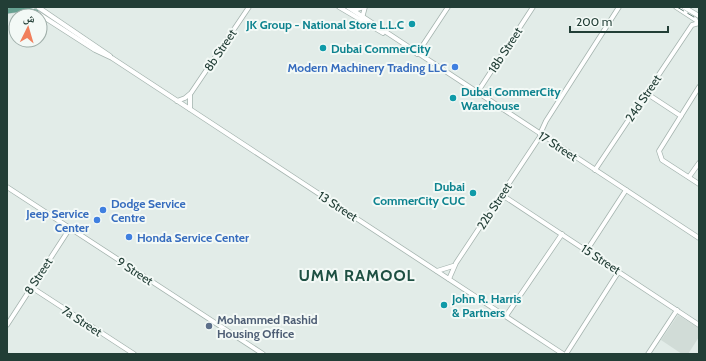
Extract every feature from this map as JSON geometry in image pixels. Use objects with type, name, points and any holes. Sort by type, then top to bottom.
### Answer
[{"type":"street","name":"8b Street","points":[[177,101],[185,98],[191,93],[249,7]]},
{"type":"street","name":"17 Street","points":[[339,7],[417,54]]},
{"type":"street","points":[[349,7],[357,9],[365,7]]},
{"type":"street","name":"17 Street","points":[[349,7],[417,54],[699,238]]},
{"type":"street","points":[[363,22],[362,16],[365,7]]},
{"type":"street","points":[[417,54],[448,7]]},
{"type":"street","name":"18b Street","points":[[477,93],[533,7]]},
{"type":"street","name":"22b Street","points":[[447,278],[454,265],[541,135],[546,121],[619,7]]},
{"type":"street","points":[[676,7],[691,16],[699,22],[692,25],[691,16]]},
{"type":"street","points":[[684,7],[699,16]]},
{"type":"street","name":"13 Street","points":[[48,17],[564,354]]},
{"type":"street","name":"24d Street","points":[[595,170],[692,25]]},
{"type":"street","points":[[699,87],[660,149],[660,156],[699,184]]},
{"type":"street","points":[[190,109],[189,101],[191,93]]},
{"type":"street","points":[[646,93],[681,116]]},
{"type":"street","points":[[690,177],[699,164]]},
{"type":"street","name":"9 Street","points":[[7,187],[263,354]]},
{"type":"street","points":[[587,250],[626,190]]},
{"type":"street","name":"15 Street","points":[[502,195],[699,325]]},
{"type":"street","name":"8 Street","points":[[7,325],[70,228]]},
{"type":"street","points":[[506,316],[562,234]]},
{"type":"street","points":[[437,271],[454,265]]},
{"type":"street","points":[[564,354],[619,271]]},
{"type":"street","name":"7a Street","points":[[31,287],[134,354]]},
{"type":"street","points":[[648,354],[677,310]]},
{"type":"shaded area","points":[[678,315],[699,328],[699,337],[688,354],[682,354],[661,340]]},
{"type":"railway","points":[[677,7],[699,20]]},
{"type":"place","name":"JK Group - National Store L.L.C","points":[[412,24]]},
{"type":"place","name":"Dubai CommerCity","points":[[323,48]]},
{"type":"place","name":"Modern Machinery Trading LLC","points":[[455,67]]},
{"type":"place","name":"Dubai CommerCity Warehouse","points":[[453,98]]},
{"type":"place","name":"Dubai CommerCity CUC","points":[[473,193]]},
{"type":"place","name":"Dodge Service Centre","points":[[103,210]]},
{"type":"place","name":"Jeep Service Center","points":[[97,220]]},
{"type":"place","name":"Honda Service Center","points":[[129,237]]},
{"type":"place","name":"John R. Harris & Partners","points":[[444,305]]},
{"type":"place","name":"Mohammed Rashid Housing Office","points":[[209,326]]},
{"type":"district","name":"UMM RAMOOL","points":[[357,275]]}]
